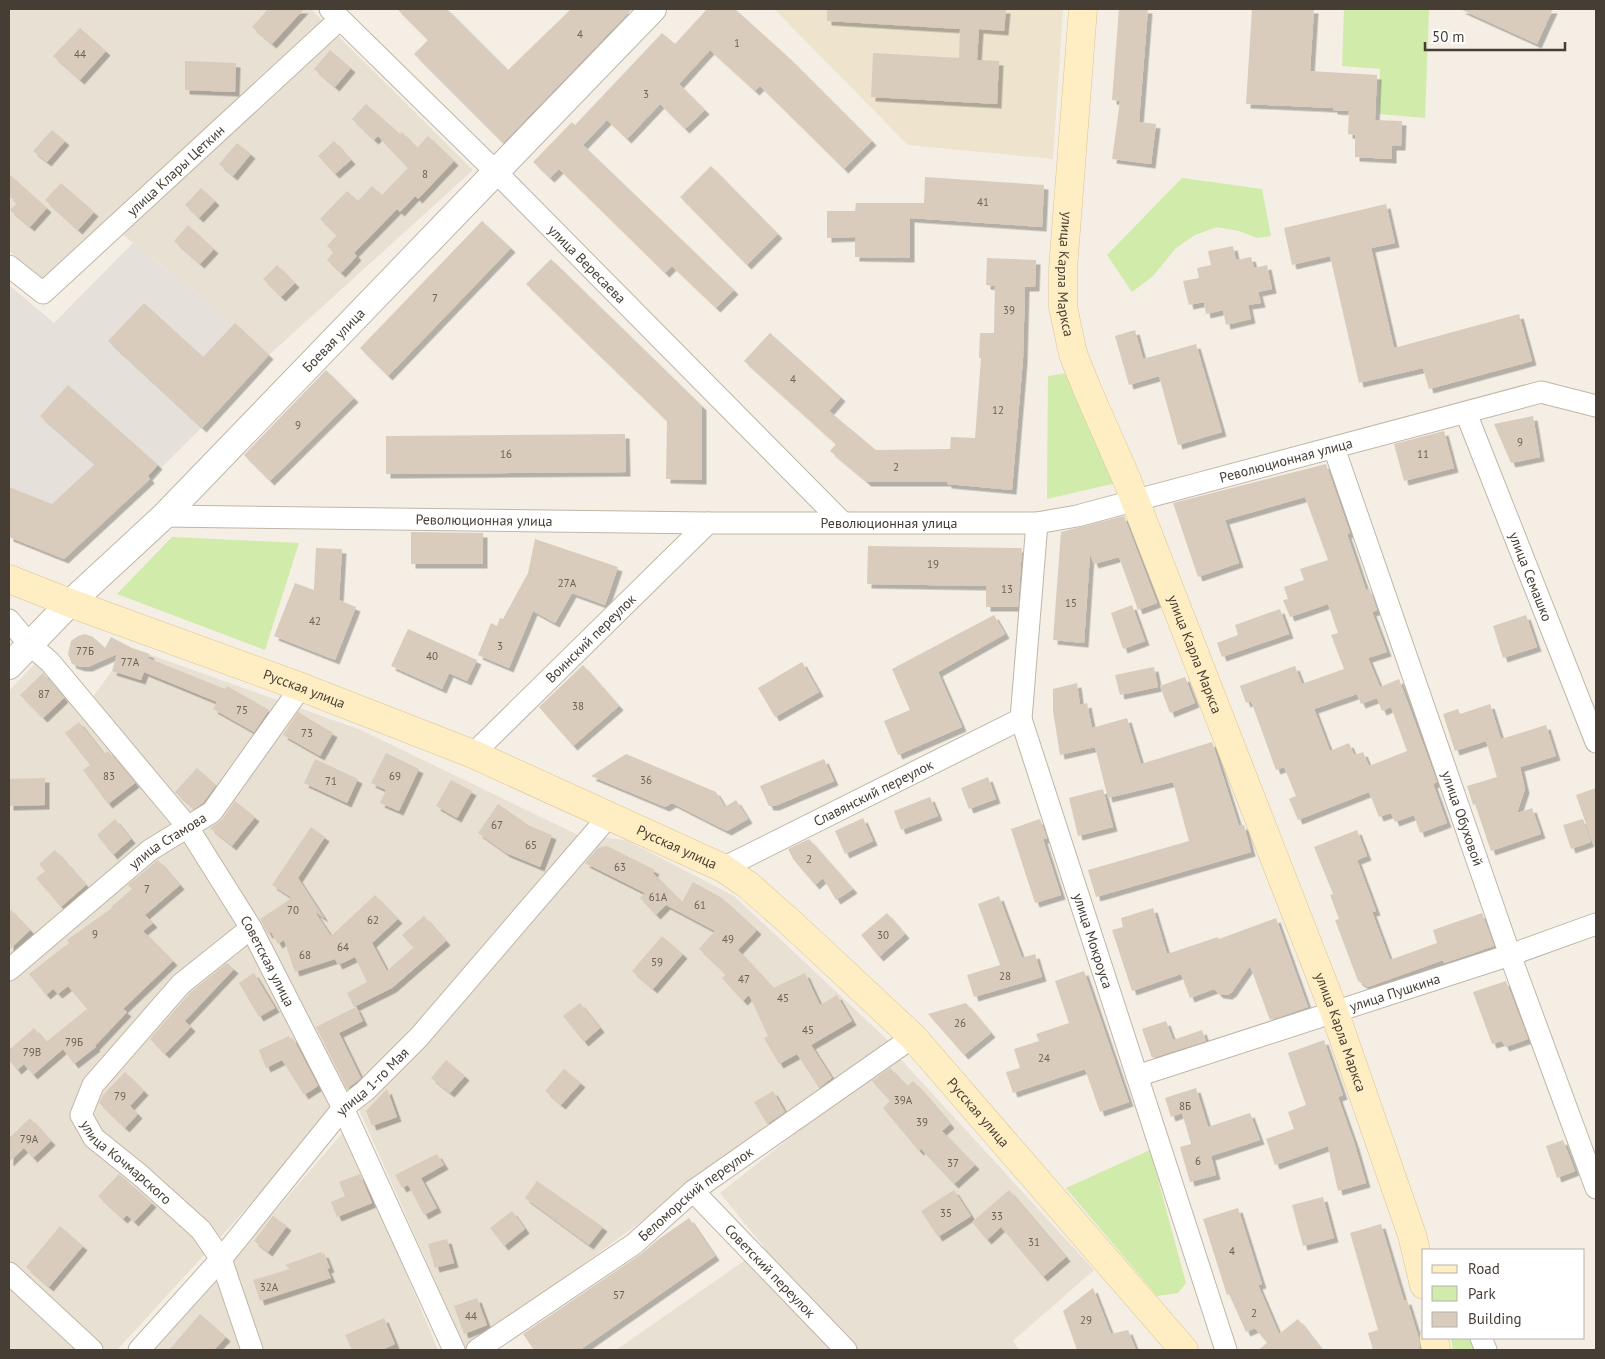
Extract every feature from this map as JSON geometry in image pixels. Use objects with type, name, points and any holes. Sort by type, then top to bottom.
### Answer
[{"type":"main road","name":"улица Карла Маркса","points":[[1083,9],[1063,268],[1063,307],[1077,363],[1135,500],[1334,1011],[1422,1243]]},
{"type":"main road","name":"Русская улица","points":[[9,579],[301,687],[473,754],[723,868],[748,885],[792,924],[913,1037],[1184,1350]]},
{"type":"street","name":"Боевая улица","points":[[9,666],[70,603],[164,516],[653,9]]},
{"type":"street","name":"улица Вересаева","points":[[335,14],[496,172],[842,522]]},
{"type":"street","name":"улица Клары Цеткин","points":[[9,266],[42,293],[335,14]]},
{"type":"street","name":"Революционная улица","points":[[164,516],[708,523],[1037,523],[1077,516],[1541,392],[1596,406]]},
{"type":"street","name":"улица Семашко","points":[[1466,412],[1596,742]]},
{"type":"street","name":"улица Обуховой","points":[[1334,448],[1510,955],[1596,1188]]},
{"type":"street","name":"Воинский переулок","points":[[473,754],[708,523]]},
{"type":"street","name":"улица Мокроуса","points":[[1037,523],[1021,719],[1226,1350]]},
{"type":"street","name":"Советская улица","points":[[9,620],[29,644],[50,662],[187,826],[251,928],[343,1108],[454,1350]]},
{"type":"street","name":"улица Стамова","points":[[9,970],[150,850],[212,812],[301,687]]},
{"type":"street","name":"Славянский переулок","points":[[723,868],[1021,719]]},
{"type":"street","name":"улица 1-го Мая","points":[[139,1350],[221,1259],[343,1108],[365,1091],[419,1037],[610,816]]},
{"type":"street","name":"улица Пушкина","points":[[1137,1076],[1510,955],[1596,924]]},
{"type":"street","name":"улица Кочмарского","points":[[251,928],[181,984],[93,1085],[81,1115],[94,1138],[140,1175],[201,1230],[221,1259],[252,1350]]},
{"type":"street","name":"Беломорский переулок","points":[[477,1350],[634,1244],[693,1192],[913,1037]]},
{"type":"street","name":"Советский переулок","points":[[693,1192],[846,1350]]},
{"type":"street","points":[[9,1273],[92,1350]]},
{"type":"shaded area","points":[[9,9],[311,9],[473,170],[269,355],[235,323],[108,223],[42,281],[9,251]]},
{"type":"shaded area","points":[[774,9],[1063,9],[1053,159],[908,145]]},
{"type":"shaded area","points":[[133,243],[235,323],[269,355],[202,427],[150,479],[64,559],[9,537],[9,285],[54,323]]},
{"type":"shaded area","points":[[120,644],[361,730],[580,836],[371,1080],[333,1114],[117,1350],[104,1350],[9,1262],[9,691],[40,658],[92,698],[112,671]]},
{"type":"shaded area","points":[[597,837],[626,840],[734,896],[895,1047],[769,1128],[466,1350],[356,1103]]},
{"type":"shaded area","points":[[896,1054],[1094,1270],[1013,1341],[1019,1350],[616,1350],[764,1247],[720,1193]]},
{"type":"shaded area","points":[[346,1129],[438,1350],[155,1350]]},
{"type":"shaded area","points":[[9,1289],[75,1350],[9,1350]]},
{"type":"green space","points":[[1344,9],[1429,9],[1425,118],[1379,114],[1380,69],[1342,66]]},
{"type":"green space","points":[[1182,178],[1262,189],[1271,236],[1257,238],[1239,231],[1217,227],[1195,235],[1176,248],[1153,276],[1132,292],[1107,255]]},
{"type":"green space","points":[[1068,373],[1116,483],[1047,499],[1048,376]]},
{"type":"green space","points":[[172,537],[299,543],[265,650],[117,594]]},
{"type":"green space","points":[[1150,1150],[1186,1283],[1178,1293],[1157,1296],[1066,1188]]},
{"type":"green space","points":[[1451,1339],[1476,1339],[1481,1350],[1453,1350]]},
{"type":"building","points":[[268,9],[304,9],[272,44],[252,27]]},
{"type":"building","points":[[397,9],[447,9],[508,70],[571,9],[632,9],[503,143],[414,54],[428,40]]},
{"type":"building","points":[[707,9],[735,9],[787,56],[872,141],[844,169],[760,86],[755,91],[710,50],[679,84],[705,110],[685,129],[660,104],[627,139],[607,120],[583,145],[734,290],[716,308],[672,266],[665,273],[559,169],[550,178],[533,162],[572,122],[575,125],[662,33],[675,44]]},
{"type":"building","points":[[827,9],[1006,9],[1004,31],[979,29],[977,60],[999,61],[997,104],[871,97],[873,53],[959,58],[960,29],[827,21]]},
{"type":"building","points":[[1119,9],[1148,9],[1139,122],[1156,124],[1151,164],[1112,159],[1120,101],[1112,100]]},
{"type":"building","points":[[1252,9],[1314,9],[1310,71],[1377,75],[1375,120],[1402,121],[1401,146],[1392,146],[1392,159],[1355,157],[1355,135],[1348,134],[1349,111],[1333,110],[1333,108],[1246,104]]},
{"type":"building","points":[[1460,9],[1553,9],[1537,44]]},
{"type":"building","points":[[80,28],[106,51],[80,80],[53,56]]},
{"type":"building","points":[[330,50],[351,68],[335,87],[314,69]]},
{"type":"building","points":[[185,61],[236,63],[235,92],[185,90]]},
{"type":"building","points":[[366,104],[400,134],[402,132],[417,148],[428,136],[454,161],[418,199],[415,196],[400,212],[397,209],[354,253],[357,256],[341,273],[327,260],[334,252],[327,246],[337,235],[320,219],[347,191],[358,201],[372,186],[382,195],[408,168],[378,136],[374,140],[352,119]]},
{"type":"building","points":[[52,130],[65,141],[47,162],[33,151]]},
{"type":"building","points":[[334,141],[351,160],[335,174],[318,156]]},
{"type":"building","points":[[237,143],[251,154],[233,176],[219,164]]},
{"type":"building","points":[[711,166],[778,234],[747,265],[680,197]]},
{"type":"building","points":[[9,174],[47,208],[30,227],[10,210],[17,203],[9,196]]},
{"type":"building","points":[[925,177],[1044,185],[1042,227],[910,218],[910,258],[855,257],[855,237],[827,238],[827,211],[855,211],[856,203],[924,203]]},
{"type":"building","points":[[61,183],[94,212],[78,230],[45,200]]},
{"type":"building","points":[[201,188],[215,201],[199,218],[185,205]]},
{"type":"building","points":[[1386,204],[1395,243],[1371,248],[1394,348],[1519,314],[1532,361],[1429,389],[1423,368],[1359,383],[1330,256],[1292,265],[1284,228]]},
{"type":"building","points":[[482,221],[511,248],[388,376],[360,348]]},
{"type":"building","points":[[188,225],[214,249],[200,264],[174,241]]},
{"type":"building","points":[[1233,246],[1236,260],[1251,257],[1254,268],[1267,265],[1272,289],[1258,292],[1261,303],[1248,305],[1251,319],[1226,325],[1223,310],[1206,314],[1204,302],[1189,305],[1183,281],[1199,278],[1197,268],[1211,265],[1208,251]]},
{"type":"building","points":[[987,258],[1036,260],[1035,287],[1025,287],[1023,359],[1012,490],[947,484],[947,482],[867,482],[830,451],[836,444],[744,361],[770,333],[841,397],[829,411],[876,450],[950,449],[951,437],[975,438],[981,358],[979,358],[980,333],[994,333],[995,286],[986,285]]},
{"type":"building","points":[[551,259],[702,406],[702,480],[666,479],[667,421],[526,284]]},
{"type":"building","points":[[277,265],[295,283],[281,297],[263,279]]},
{"type":"building","points":[[144,303],[203,357],[235,323],[269,355],[202,428],[108,341]]},
{"type":"building","points":[[1135,330],[1143,359],[1196,344],[1222,432],[1178,445],[1159,376],[1129,385],[1115,336]]},
{"type":"building","points":[[326,370],[354,398],[270,481],[244,455]]},
{"type":"building","points":[[68,385],[158,465],[148,476],[150,479],[64,559],[9,537],[9,487],[52,504],[95,464],[40,416]]},
{"type":"building","points":[[1533,416],[1540,457],[1511,463],[1494,424]]},
{"type":"building","points":[[1444,431],[1454,468],[1404,481],[1394,444]]},
{"type":"building","points":[[625,434],[626,472],[386,474],[386,436]]},
{"type":"building","points":[[1326,464],[1350,533],[1347,534],[1366,590],[1370,589],[1377,610],[1372,612],[1387,652],[1368,658],[1380,687],[1399,679],[1437,782],[1433,784],[1447,823],[1420,833],[1414,815],[1395,822],[1391,813],[1379,817],[1369,792],[1298,820],[1289,799],[1296,796],[1284,767],[1276,770],[1251,701],[1246,703],[1240,686],[1295,666],[1302,684],[1344,669],[1331,635],[1338,633],[1328,604],[1290,617],[1283,600],[1288,599],[1284,587],[1304,580],[1300,569],[1328,560],[1305,497],[1225,520],[1239,563],[1198,577],[1173,503]],"holes":[[[1357,694],[1361,704],[1377,698],[1382,711],[1391,707],[1407,751],[1369,766],[1363,752],[1354,755],[1349,743],[1330,751],[1314,709]]]},
{"type":"building","points":[[1124,516],[1157,603],[1138,610],[1119,557],[1094,564],[1090,554],[1084,643],[1053,640],[1061,532]]},
{"type":"building","points":[[411,532],[483,533],[483,564],[411,564]]},
{"type":"building","points":[[535,539],[618,567],[605,605],[572,593],[555,623],[533,611],[509,668],[478,655],[491,623],[497,626],[500,618],[503,619],[528,573]]},
{"type":"building","points":[[868,546],[1022,548],[1018,607],[986,607],[986,586],[867,584]]},
{"type":"building","points":[[316,548],[342,549],[339,600],[356,607],[335,660],[274,636],[295,583],[314,590]]},
{"type":"building","points":[[1132,605],[1145,641],[1123,649],[1111,613]]},
{"type":"building","points":[[1280,609],[1289,634],[1222,657],[1217,643],[1238,635],[1235,625]]},
{"type":"building","points":[[994,615],[1005,634],[938,672],[962,727],[898,755],[884,721],[910,710],[892,669]]},
{"type":"building","points":[[1526,615],[1537,647],[1503,658],[1493,626]]},
{"type":"building","points":[[408,629],[477,660],[467,681],[449,673],[442,689],[391,666]]},
{"type":"building","points":[[85,634],[93,637],[105,648],[111,637],[132,648],[150,654],[148,658],[225,689],[227,686],[269,710],[254,732],[213,709],[217,702],[144,672],[141,680],[112,671],[117,654],[88,667],[72,664],[68,654],[71,641]]},
{"type":"building","points":[[802,662],[819,692],[775,717],[758,688]]},
{"type":"building","points":[[583,665],[619,706],[573,746],[539,707]]},
{"type":"building","points":[[1154,667],[1158,687],[1120,695],[1115,675]]},
{"type":"building","points":[[43,673],[64,698],[43,718],[20,695]]},
{"type":"building","points":[[1185,677],[1195,703],[1170,713],[1160,686]]},
{"type":"building","points":[[1077,683],[1080,705],[1087,703],[1092,728],[1127,718],[1141,764],[1212,742],[1239,826],[1244,825],[1251,852],[1096,897],[1088,870],[1189,841],[1173,782],[1108,798],[1095,747],[1060,755],[1053,711],[1053,689]]},
{"type":"building","points":[[1490,704],[1501,739],[1546,725],[1556,756],[1520,767],[1525,789],[1517,813],[1532,808],[1541,834],[1491,851],[1467,786],[1497,777],[1486,741],[1455,751],[1443,714],[1458,709],[1460,714]]},
{"type":"building","points":[[298,712],[333,733],[320,756],[283,735]]},
{"type":"building","points":[[79,722],[104,754],[108,751],[135,783],[108,804],[83,770],[90,765],[65,733]]},
{"type":"building","points":[[386,753],[419,769],[399,811],[380,803],[386,790],[371,783]]},
{"type":"building","points":[[626,754],[716,792],[725,807],[736,800],[748,819],[727,831],[672,803],[665,807],[591,776]]},
{"type":"building","points":[[315,759],[358,779],[347,803],[304,783]]},
{"type":"building","points":[[824,759],[834,781],[775,806],[769,806],[760,786]]},
{"type":"building","points":[[197,768],[216,785],[203,803],[194,809],[175,792]]},
{"type":"building","points":[[988,777],[996,799],[969,809],[961,788]]},
{"type":"building","points":[[45,778],[45,805],[9,806],[9,779]]},
{"type":"building","points":[[451,780],[472,791],[457,818],[436,806]]},
{"type":"building","points":[[1596,788],[1596,847],[1594,847],[1576,795]]},
{"type":"building","points":[[1103,789],[1113,827],[1078,836],[1069,798]]},
{"type":"building","points":[[930,797],[938,816],[901,830],[894,811]]},
{"type":"building","points":[[235,801],[255,817],[232,846],[210,828],[222,820]]},
{"type":"building","points":[[498,804],[530,826],[552,835],[540,867],[506,853],[478,833]]},
{"type":"building","points":[[863,818],[873,841],[845,854],[835,831]]},
{"type":"building","points":[[115,819],[131,839],[113,855],[97,835]]},
{"type":"building","points":[[1040,819],[1047,838],[1043,839],[1061,895],[1035,903],[1011,829]]},
{"type":"building","points":[[1583,819],[1591,842],[1571,849],[1563,825]]},
{"type":"building","points":[[311,827],[325,837],[298,878],[324,918],[315,912],[331,936],[375,895],[398,919],[372,943],[387,971],[414,947],[402,935],[424,916],[446,941],[392,988],[354,1007],[347,993],[367,982],[355,957],[338,965],[335,959],[295,972],[284,940],[278,944],[271,932],[268,934],[260,919],[292,898],[272,885]]},
{"type":"building","points":[[1357,830],[1367,856],[1357,860],[1376,911],[1372,912],[1390,960],[1437,943],[1433,930],[1482,913],[1494,946],[1444,963],[1443,960],[1368,987],[1358,981],[1335,920],[1339,919],[1330,895],[1333,894],[1314,847]]},
{"type":"building","points":[[809,839],[853,889],[836,900],[823,878],[815,885],[793,859],[788,849]]},
{"type":"building","points":[[607,846],[655,870],[653,873],[682,902],[693,882],[722,898],[757,930],[738,950],[773,988],[805,973],[820,1005],[837,995],[852,1021],[811,1045],[832,1078],[819,1088],[797,1054],[779,1064],[764,1038],[768,1036],[749,995],[743,1001],[722,978],[726,974],[699,949],[715,931],[666,905],[656,915],[640,898],[645,893],[585,863],[598,848]]},
{"type":"building","points":[[55,850],[86,885],[61,907],[36,878],[45,871],[39,864]]},
{"type":"building","points":[[158,860],[180,885],[145,915],[153,923],[143,931],[173,961],[123,1009],[127,1012],[96,1047],[74,1064],[63,1049],[33,1075],[24,1064],[17,1070],[9,1060],[9,1050],[34,1028],[46,1042],[87,1009],[68,986],[58,994],[53,989],[46,995],[29,974],[69,943],[67,940],[112,908],[132,889],[128,885]]},
{"type":"building","points":[[999,896],[1022,958],[1035,954],[1042,977],[974,997],[967,975],[1000,965],[978,904]]},
{"type":"building","points":[[9,908],[30,930],[9,950]]},
{"type":"building","points":[[1153,908],[1167,954],[1218,937],[1219,939],[1276,918],[1308,1007],[1270,1020],[1250,966],[1228,995],[1219,994],[1214,989],[1190,998],[1181,974],[1132,991],[1112,930],[1123,927],[1121,918]]},
{"type":"building","points":[[887,913],[905,934],[879,957],[861,935]]},
{"type":"building","points":[[662,936],[683,954],[653,989],[632,971]]},
{"type":"building","points":[[227,963],[234,969],[185,1021],[191,1027],[165,1054],[150,1039],[190,993]]},
{"type":"building","points":[[1084,971],[1129,1102],[1100,1112],[1085,1069],[1013,1093],[1006,1072],[1020,1068],[1014,1049],[1039,1041],[1036,1034],[1069,1023],[1055,981]]},
{"type":"building","points":[[254,973],[275,1008],[259,1017],[239,983]]},
{"type":"building","points":[[1506,981],[1528,1039],[1505,1047],[1502,1041],[1492,1044],[1473,992]]},
{"type":"building","points":[[580,1003],[600,1028],[584,1042],[563,1016]]},
{"type":"building","points":[[966,1003],[991,1033],[964,1055],[928,1014]]},
{"type":"building","points":[[356,1007],[363,1021],[339,1033],[361,1078],[347,1089],[316,1027]]},
{"type":"building","points":[[1166,1021],[1173,1040],[1202,1030],[1206,1041],[1152,1058],[1142,1029]]},
{"type":"building","points":[[289,1036],[290,1039],[293,1038],[318,1086],[304,1095],[282,1060],[266,1068],[259,1050]]},
{"type":"building","points":[[1324,1040],[1343,1095],[1338,1097],[1366,1183],[1338,1191],[1328,1146],[1275,1165],[1266,1139],[1294,1129],[1288,1112],[1306,1105],[1288,1053]]},
{"type":"building","points":[[446,1060],[465,1076],[450,1093],[431,1078]]},
{"type":"building","points":[[890,1068],[907,1086],[913,1081],[924,1093],[950,1124],[942,1131],[975,1165],[954,1184],[921,1149],[919,1151],[883,1108],[890,1101],[872,1081]]},
{"type":"building","points":[[564,1069],[581,1083],[561,1105],[545,1091]]},
{"type":"building","points":[[125,1072],[144,1091],[130,1106],[138,1114],[125,1128],[99,1103],[103,1095]]},
{"type":"building","points":[[1196,1088],[1208,1127],[1250,1113],[1260,1140],[1211,1156],[1216,1175],[1190,1182],[1180,1147],[1191,1144],[1182,1113],[1171,1117],[1165,1098]]},
{"type":"building","points":[[387,1089],[397,1117],[372,1126],[366,1111]]},
{"type":"building","points":[[773,1091],[785,1112],[767,1124],[754,1102]]},
{"type":"building","points":[[30,1118],[51,1141],[33,1158],[24,1148],[9,1162],[9,1138]]},
{"type":"building","points":[[1563,1140],[1575,1171],[1557,1178],[1546,1146]]},
{"type":"building","points":[[437,1154],[444,1165],[421,1178],[437,1208],[424,1215],[408,1185],[402,1188],[395,1175]]},
{"type":"building","points":[[119,1174],[152,1203],[134,1222],[127,1215],[123,1219],[98,1196]]},
{"type":"building","points":[[360,1174],[372,1203],[337,1217],[331,1202],[345,1196],[339,1182]]},
{"type":"building","points":[[537,1181],[603,1227],[589,1245],[525,1198]]},
{"type":"building","points":[[954,1190],[971,1216],[938,1237],[921,1211]]},
{"type":"building","points":[[1009,1190],[1066,1257],[1043,1277],[1001,1227],[987,1240],[972,1222]]},
{"type":"building","points":[[1323,1197],[1334,1238],[1303,1246],[1292,1205]]},
{"type":"building","points":[[1238,1208],[1262,1284],[1258,1285],[1279,1334],[1298,1319],[1322,1350],[1258,1350],[1267,1343],[1255,1328],[1246,1332],[1229,1294],[1227,1295],[1203,1219]]},
{"type":"building","points":[[512,1211],[525,1229],[504,1246],[490,1228]]},
{"type":"building","points":[[273,1216],[287,1226],[268,1252],[254,1241]]},
{"type":"building","points":[[689,1218],[715,1256],[580,1350],[534,1350],[523,1334],[641,1254]]},
{"type":"building","points":[[1381,1224],[1404,1301],[1407,1300],[1419,1339],[1420,1350],[1373,1350],[1368,1333],[1378,1330],[1350,1233]]},
{"type":"building","points":[[60,1226],[83,1246],[49,1287],[26,1267]]},
{"type":"building","points":[[447,1239],[454,1263],[435,1268],[428,1244]]},
{"type":"building","points":[[321,1252],[322,1254],[324,1253],[330,1268],[327,1269],[331,1278],[260,1301],[253,1280],[290,1269],[285,1265]]},
{"type":"building","points":[[1093,1288],[1111,1334],[1128,1330],[1136,1350],[1077,1350],[1063,1311]]},
{"type":"building","points":[[477,1298],[487,1325],[464,1334],[454,1306]]},
{"type":"building","points":[[200,1314],[226,1337],[214,1350],[169,1350]]},
{"type":"building","points":[[384,1318],[395,1344],[382,1350],[352,1350],[345,1335]]}]
